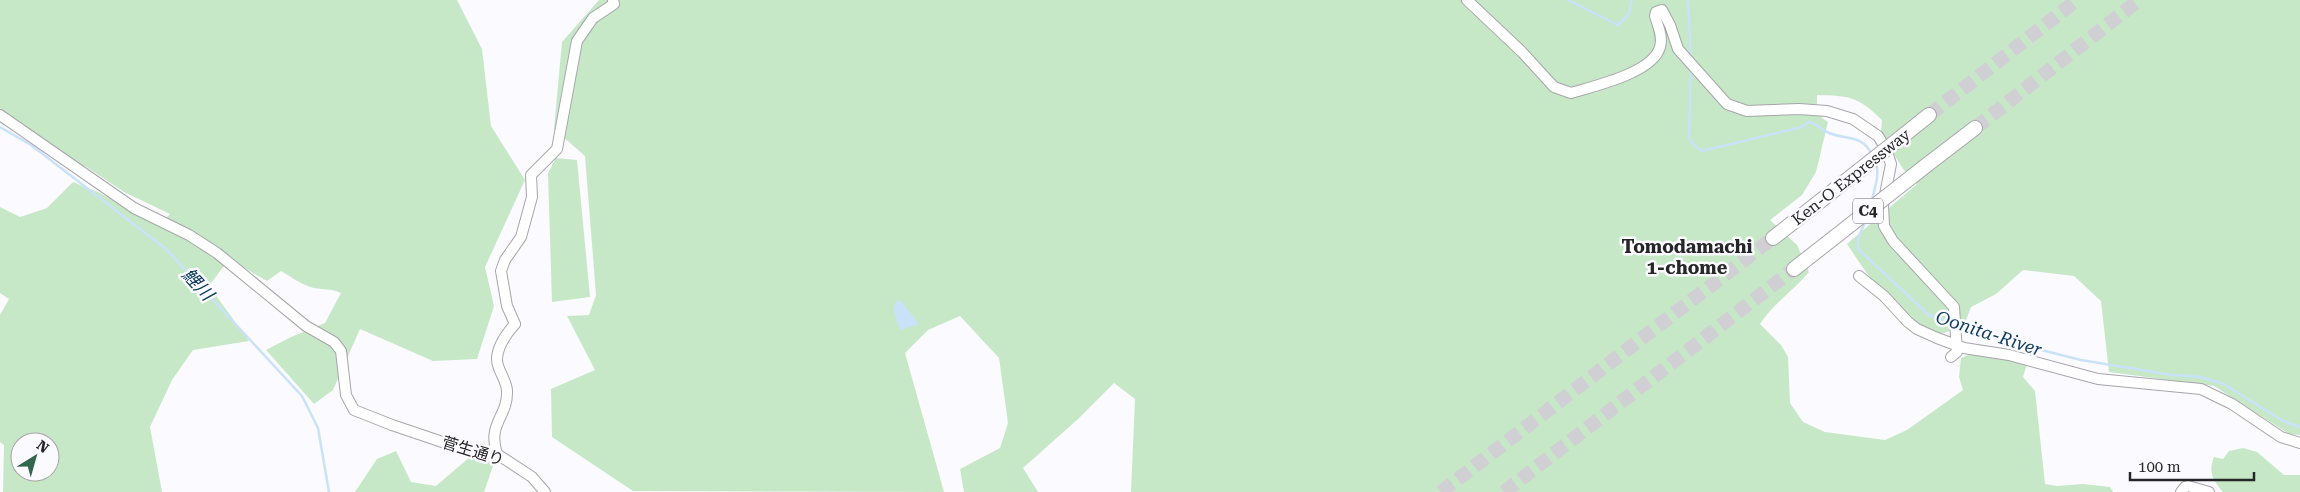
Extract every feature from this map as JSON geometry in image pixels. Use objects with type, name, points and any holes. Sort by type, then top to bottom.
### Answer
[{"type":"highway","name":"Ken-O Expressway","points":[[1773,238],[1930,115]]},
{"type":"highway","name":"C4","points":[[1794,269],[1976,128]]},
{"type":"street","points":[[497,454],[493,438],[494,430],[507,392],[497,359],[504,337],[515,324],[507,306],[502,271],[505,260],[522,237],[532,197],[531,175],[557,149],[576,41],[593,18],[614,4],[613,0]]},
{"type":"street","points":[[1467,0],[1522,52],[1554,87],[1565,93],[1571,93],[1627,75],[1647,64],[1661,46],[1655,16],[1658,10],[1666,16],[1682,55],[1697,70],[1721,100],[1737,109],[1747,111],[1799,109],[1827,111],[1853,120],[1871,130],[1886,149],[1890,164],[1882,221],[1887,232],[1954,306],[1957,352],[1951,358]]},
{"type":"street","name":"菅生通り","points":[[0,115],[134,208],[189,235],[217,253],[306,326],[334,342],[341,351],[346,395],[354,410],[472,452],[497,454],[532,477],[545,492]]},
{"type":"street","points":[[1858,276],[1884,296],[1917,329],[1957,342],[2106,381],[2201,389],[2232,404],[2280,437],[2300,443]]},
{"type":"street","points":[[2181,492],[2188,486],[2209,492]]},
{"type":"green space","points":[[0,0],[457,0],[482,49],[491,126],[525,180],[485,267],[494,306],[477,359],[433,361],[360,329],[333,390],[314,404],[266,350],[325,323],[341,293],[310,287],[281,271],[267,281],[229,259],[209,286],[249,341],[193,350],[172,380],[150,427],[162,492],[3,492],[4,445],[0,442],[0,315],[9,299],[0,293],[0,207],[20,217],[47,208],[73,182],[100,193],[159,225],[170,214],[124,192],[85,166],[73,165],[0,123]]},
{"type":"green space","points":[[599,0],[2300,0],[2300,435],[2289,434],[2214,386],[2109,372],[2101,301],[2074,276],[2023,270],[1996,294],[1971,307],[1964,326],[1938,335],[1908,317],[1886,297],[1847,244],[1917,184],[1903,169],[1881,133],[1882,120],[1866,106],[1852,99],[1817,95],[1817,114],[1828,122],[1816,172],[1802,195],[1770,220],[1797,245],[1809,272],[1771,310],[1760,324],[1781,345],[1788,357],[1790,403],[1803,422],[1825,432],[1885,440],[1907,430],[1963,390],[1959,377],[1961,358],[1986,348],[2041,359],[2026,367],[2023,377],[2035,391],[2045,484],[2057,486],[2083,484],[2110,487],[2113,492],[1131,492],[1135,399],[1114,383],[1078,419],[1023,468],[1038,492],[964,492],[960,469],[1000,448],[1008,423],[999,358],[960,316],[928,330],[905,353],[944,492],[633,491],[552,437],[551,389],[595,370],[567,316],[589,315],[596,295],[585,156],[554,129],[562,42]]},
{"type":"green space","points":[[556,158],[577,160],[590,297],[552,302],[548,173]]},
{"type":"green space","points":[[2243,448],[2257,452],[2284,475],[2300,475],[2300,492],[2223,492],[2213,476],[2211,467],[2214,457],[2223,459],[2229,451]]},
{"type":"green space","points":[[396,451],[411,482],[436,486],[471,456],[494,463],[484,492],[355,492],[377,459]]},
{"type":"water","points":[[900,300],[919,324],[900,330],[893,308],[896,302]]},
{"type":"waterway","name":"Oonita-River","points":[[1568,0],[1618,25],[1628,15],[1632,0]]},
{"type":"waterway","name":"Oonita-River","points":[[1688,0],[1691,58]]},
{"type":"waterway","name":"Oonita-River","points":[[1691,69],[1689,137],[1692,143],[1702,151],[1802,127],[1809,122],[1829,133],[1859,141],[1868,148],[1872,155]]},
{"type":"waterway","name":"鯉川","points":[[0,127],[31,145],[166,249],[302,396],[318,428],[329,492]]},
{"type":"waterway","name":"Oonita-River","points":[[1872,200],[1877,178],[1876,164]]},
{"type":"waterway","name":"Oonita-River","points":[[1867,218],[1858,238],[1858,249],[1929,315],[1952,322]]},
{"type":"waterway","name":"Oonita-River","points":[[1957,325],[1977,330],[1982,335],[2081,360],[2172,375],[2201,377],[2224,384],[2283,421],[2300,427]]},
{"type":"tunnel","points":[[1929,115],[2077,0]]},
{"type":"tunnel","points":[[1975,128],[2139,0]]},
{"type":"tunnel","points":[[1441,492],[1773,238]]},
{"type":"tunnel","points":[[1504,492],[1794,269]]},
{"type":"district","name":"Tomodamachi 1-chome","points":[[1687,256]]}]
